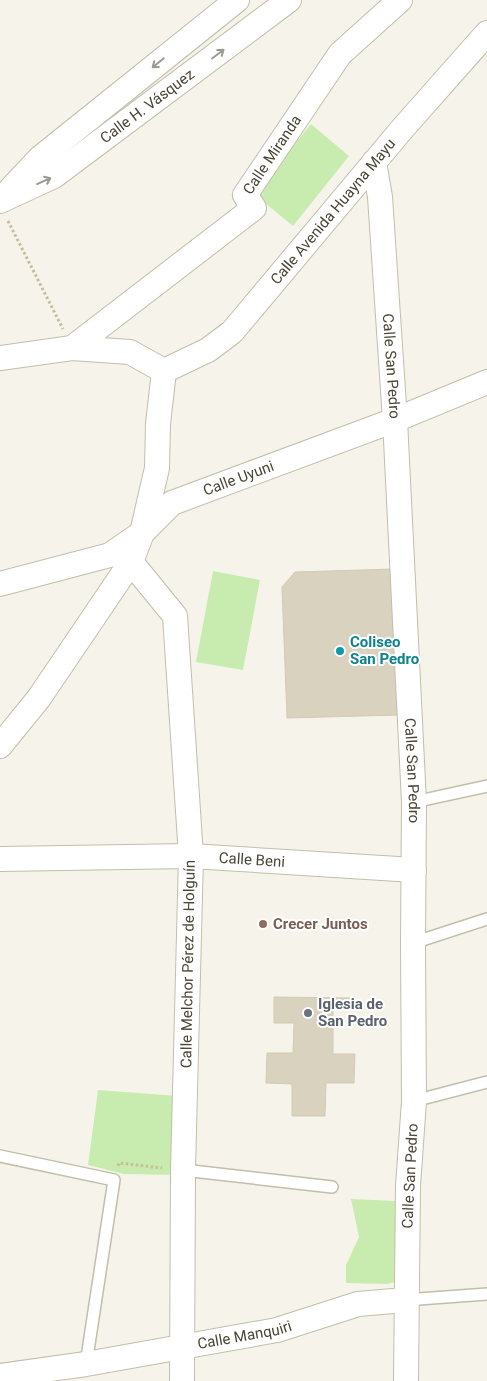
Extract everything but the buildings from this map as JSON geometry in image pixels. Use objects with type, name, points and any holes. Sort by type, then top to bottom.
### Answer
[{"type":"street","name":"Calle H. Vásquez","points":[[0,200],[40,158],[237,0]]},
{"type":"street","name":"Calle H. Vásquez","points":[[0,200],[54,176],[289,0]]},
{"type":"street","name":"Calle Miranda","points":[[72,348],[254,208],[246,195],[340,54],[400,0]]},
{"type":"street","name":"Calle Avenida Huayna Mayu","points":[[164,370],[208,350],[232,332],[374,162],[487,32]]},
{"type":"street","name":"Calle San Pedro","points":[[374,162],[380,197],[395,420],[414,802],[414,1101],[408,1186],[405,1300],[406,1381]]},
{"type":"street","points":[[0,358],[72,348],[130,352],[164,370],[158,424],[157,468],[142,532],[131,562],[39,698],[0,746]]},
{"type":"street","name":"Calle Uyuni","points":[[0,584],[110,555],[142,532],[172,503],[395,420],[487,382]]},
{"type":"street","name":"Calle Melchor Pérez de Holguín","points":[[131,562],[175,616],[191,856],[183,1170],[182,1381]]},
{"type":"street","name":"Calle Beni","points":[[0,859],[191,856],[414,870]]},
{"type":"street","name":"Calle Manquiri","points":[[0,1376],[86,1364],[277,1330],[358,1304],[405,1300]]},
{"type":"lane","points":[[414,802],[487,786]]},
{"type":"lane","points":[[413,943],[487,919]]},
{"type":"lane","points":[[414,1101],[487,1082]]},
{"type":"lane","points":[[0,1156],[114,1180],[86,1364]]},
{"type":"lane","points":[[183,1170],[332,1187]]},
{"type":"lane","name":"Calle Manquiri","points":[[405,1300],[487,1294]]},
{"type":"path","points":[[15,235],[72,348]]},
{"type":"path","points":[[114,1180],[119,1163],[183,1170]]},
{"type":"green space","points":[[311,124],[349,156],[293,226],[254,194]]},
{"type":"green space","points":[[213,571],[260,580],[243,670],[196,662]]},
{"type":"green space","points":[[98,1090],[178,1096],[175,1175],[124,1174],[88,1165]]},
{"type":"green space","points":[[351,1199],[396,1201],[396,1282],[387,1284],[346,1283],[346,1265],[359,1237]]},
{"type":"place","name":"Coliseo San Pedro","points":[[340,651]]},
{"type":"place","name":"Crecer Juntos","points":[[263,924]]},
{"type":"place","name":"Iglesia de San Pedro","points":[[308,1013]]}]
